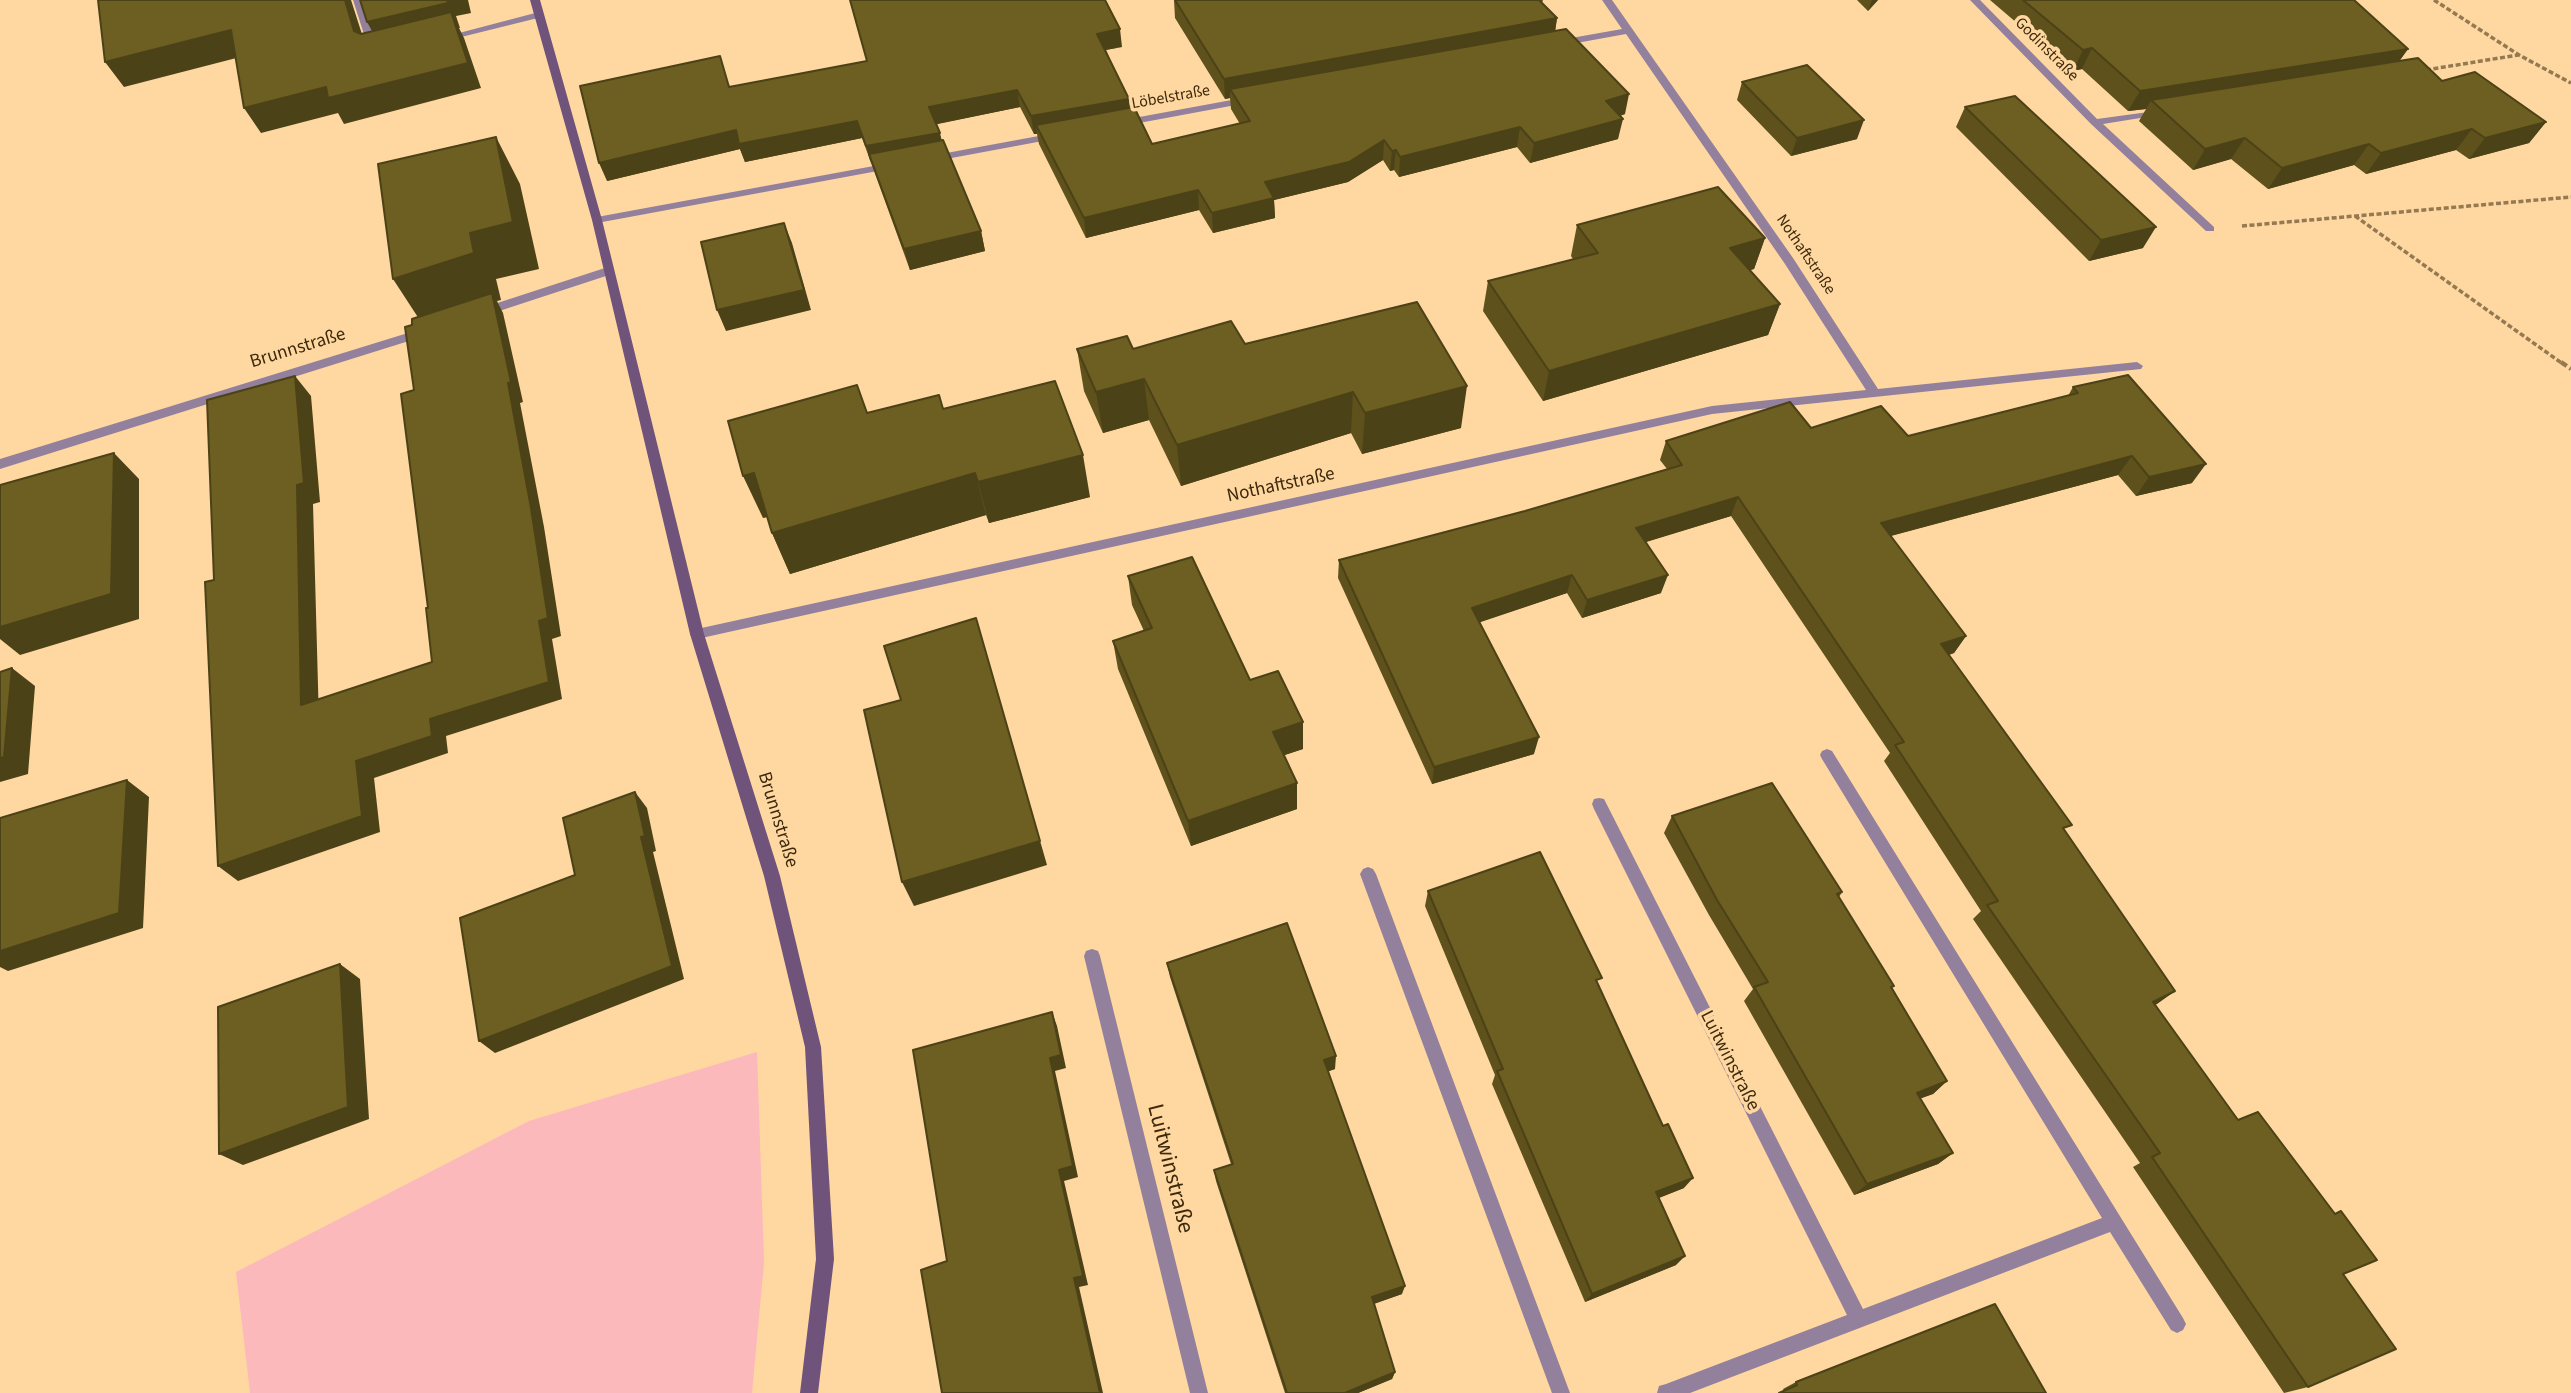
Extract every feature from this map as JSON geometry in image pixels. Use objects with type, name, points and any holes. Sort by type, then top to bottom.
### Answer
[{"type":"street","points":[[358,0],[375,54],[388,51]]},
{"type":"street","name":"Brunnstraße","points":[[535,0],[597,220],[697,634],[772,876],[813,1047],[825,1259],[809,1393]]},
{"type":"street","name":"Nothaftstraße","points":[[1607,0],[1789,261],[1875,394]]},
{"type":"street","name":"Godinstraße","points":[[1975,0],[2095,122],[2210,229]]},
{"type":"street","points":[[438,39],[539,15]]},
{"type":"street","points":[[1545,46],[1628,31]]},
{"type":"street","name":"Löbelstraße","points":[[1105,127],[1256,99]]},
{"type":"street","points":[[2095,122],[2175,109]]},
{"type":"street","points":[[913,162],[1064,134]]},
{"type":"street","points":[[597,220],[899,164]]},
{"type":"street","points":[[465,318],[608,271]]},
{"type":"street","name":"Brunnstraße","points":[[0,464],[439,327]]},
{"type":"street","name":"Nothaftstraße","points":[[697,634],[1712,410],[2137,366]]},
{"type":"street","points":[[1827,755],[2176,1324]]},
{"type":"street","name":"Luitwinstraße","points":[[1599,804],[1858,1318]]},
{"type":"street","points":[[1368,874],[1560,1393]]},
{"type":"street","name":"Luitwinstraße","points":[[1092,956],[1199,1393]]},
{"type":"street","points":[[1666,1393],[2113,1222]]},
{"type":"path","points":[[2434,0],[2519,55],[2571,83]]},
{"type":"path","points":[[2426,70],[2519,55]]},
{"type":"path","points":[[2210,229],[2571,197]]},
{"type":"path","points":[[2355,216],[2571,369]]},
{"type":"shaded area","points":[[757,1052],[764,1263],[752,1393],[250,1393],[236,1272],[529,1121]]},
{"type":"building","points":[[98,0],[345,0],[354,31],[361,34],[451,12],[468,63],[328,98],[326,87],[244,108],[231,30],[105,62]]},
{"type":"building","points":[[360,0],[447,0],[448,3],[367,22]]},
{"type":"building","points":[[850,0],[1105,0],[1120,29],[1097,34],[1129,99],[1031,116],[1017,90],[929,107],[940,133],[866,146],[857,121],[739,144],[736,130],[599,163],[580,86],[720,56],[729,87],[867,61]]},
{"type":"building","points":[[1175,0],[1539,0],[1557,18],[1224,79]]},
{"type":"building","points":[[2023,0],[2354,0],[2408,49],[2140,91],[2092,48],[2083,50]]},
{"type":"building","points":[[1566,29],[1629,94],[1606,101],[1623,119],[1534,143],[1520,127],[1400,157],[1384,140],[1349,162],[1265,182],[1274,198],[1212,213],[1198,190],[1084,218],[1036,125],[1134,107],[1152,144],[1250,121],[1230,89]]},
{"type":"building","points":[[2418,58],[2442,81],[2475,72],[2546,122],[2485,138],[2472,129],[2381,153],[2369,144],[2282,168],[2245,138],[2205,149],[2151,100]]},
{"type":"building","points":[[1807,65],[1864,120],[1797,138],[1742,82]]},
{"type":"building","points":[[2015,96],[2156,227],[2101,240],[1965,107]]},
{"type":"building","points":[[496,137],[513,222],[470,233],[474,253],[393,279],[378,164]]},
{"type":"building","points":[[943,140],[981,231],[904,249],[869,154]]},
{"type":"building","points":[[1718,187],[1765,238],[1730,248],[1780,304],[1549,371],[1488,281],[1598,253],[1577,225]]},
{"type":"building","points":[[784,223],[804,290],[717,310],[701,242]]},
{"type":"building","points":[[492,293],[511,382],[508,383],[548,618],[539,621],[549,682],[430,719],[432,736],[356,761],[362,816],[218,866],[205,582],[214,580],[207,400],[295,376],[304,483],[297,485],[301,705],[432,662],[428,608],[401,394],[414,390],[405,327],[412,325],[412,319]]},
{"type":"building","points":[[1417,302],[1467,386],[1365,413],[1353,392],[1177,445],[1144,379],[1096,392],[1077,349],[1127,336],[1133,349],[1231,321],[1245,344]]},
{"type":"building","points":[[2128,375],[2206,464],[2149,477],[2132,456],[1881,523],[1966,636],[1941,644],[2072,825],[2063,828],[2175,991],[2153,1002],[2238,1120],[2258,1112],[2335,1214],[2341,1211],[2377,1260],[2343,1274],[2396,1349],[2308,1387],[2152,1157],[2160,1153],[1987,905],[1998,901],[1895,745],[1904,742],[1738,497],[1636,528],[1668,575],[1587,600],[1572,575],[1472,608],[1539,737],[1434,767],[1339,560],[1525,511],[1682,465],[1666,441],[1790,402],[1811,428],[1881,406],[1908,436],[2078,393],[2073,387]]},
{"type":"building","points":[[1055,381],[1083,455],[978,482],[975,473],[772,533],[754,473],[743,476],[728,421],[857,385],[867,413],[939,395],[943,409]]},
{"type":"building","points":[[114,453],[111,594],[0,627],[0,485]]},
{"type":"building","points":[[1192,557],[1250,680],[1278,671],[1303,722],[1273,732],[1297,783],[1188,821],[1113,641],[1152,628],[1128,576]]},
{"type":"building","points":[[976,618],[1040,841],[902,882],[864,710],[901,700],[884,646]]},
{"type":"building","points":[[12,668],[4,757],[0,758],[0,672]]},
{"type":"building","points":[[127,780],[119,913],[0,951],[0,818]]},
{"type":"building","points":[[1772,783],[1842,892],[1837,894],[1894,986],[1891,987],[1947,1081],[1917,1093],[1953,1153],[1867,1184],[1754,987],[1768,982],[1717,900],[1672,816]]},
{"type":"building","points":[[635,792],[645,836],[641,837],[672,966],[479,1041],[460,918],[575,875],[563,818]]},
{"type":"building","points":[[1540,852],[1602,978],[1596,980],[1663,1126],[1668,1124],[1693,1178],[1656,1192],[1685,1256],[1592,1294],[1497,1071],[1503,1069],[1428,891]]},
{"type":"building","points":[[1287,923],[1336,1056],[1324,1060],[1405,1286],[1372,1297],[1395,1372],[1345,1393],[1287,1393],[1214,1170],[1233,1164],[1167,963]]},
{"type":"building","points":[[340,964],[348,1107],[219,1154],[218,1007]]},
{"type":"building","points":[[1052,1012],[1061,1055],[1050,1058],[1073,1166],[1059,1170],[1083,1276],[1074,1278],[1100,1393],[942,1393],[921,1270],[947,1261],[913,1050]]},
{"type":"building","points":[[1995,1304],[2046,1393],[1779,1393],[1797,1385],[1796,1382]]}]
